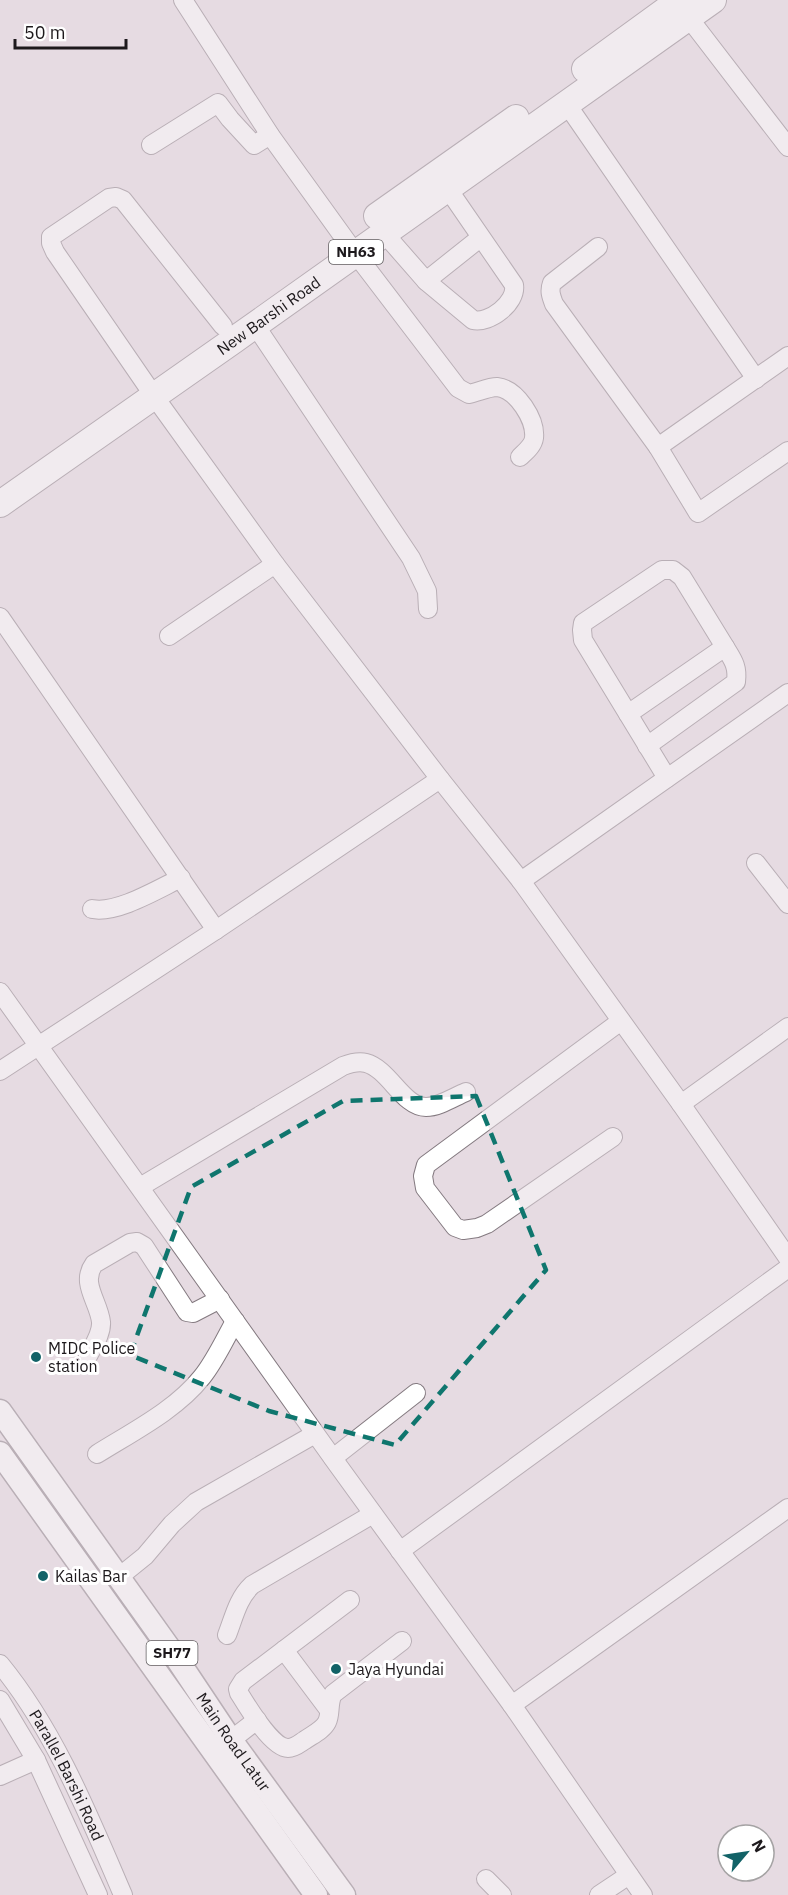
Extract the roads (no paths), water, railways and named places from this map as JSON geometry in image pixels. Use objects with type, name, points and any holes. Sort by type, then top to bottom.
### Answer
[{"type":"highway","name":"New Barshi Road","points":[[0,484],[255,325],[350,246],[680,5],[713,0]]},
{"type":"highway","name":"New Barshi Road","points":[[0,504],[149,389],[223,326],[350,246],[384,233],[447,189],[566,103],[680,5]]},
{"type":"main road","name":"Main Road Latur","points":[[0,1411],[119,1577],[231,1740],[344,1895]]},
{"type":"main road","name":"Main Road Latur","points":[[0,1453],[316,1895]]},
{"type":"street","points":[[183,0],[270,135],[350,246],[458,388],[469,394],[495,387],[515,395],[526,411],[533,427],[534,438],[532,444],[520,457]]},
{"type":"street","points":[[680,5],[788,147]]},
{"type":"street","points":[[151,145],[218,103],[254,145],[270,135]]},
{"type":"street","points":[[566,103],[756,379]]},
{"type":"street","points":[[384,233],[426,281],[473,320],[484,321],[509,303],[515,292],[514,285],[447,189]]},
{"type":"street","points":[[223,326],[123,200],[117,197],[109,198],[51,237],[55,252],[149,389],[275,564],[521,881],[788,1258]]},
{"type":"street","points":[[426,281],[480,238]]},
{"type":"street","points":[[598,247],[552,283],[550,295],[554,304],[658,447],[698,513],[788,450]]},
{"type":"street","points":[[255,325],[411,558],[427,591],[428,609]]},
{"type":"street","points":[[658,447],[788,356]]},
{"type":"street","points":[[169,636],[275,564]]},
{"type":"street","points":[[647,746],[736,682],[737,672],[734,662],[682,577],[673,570],[662,570],[583,623],[582,630],[583,640],[647,746],[667,778]]},
{"type":"street","points":[[0,617],[216,930]]},
{"type":"street","points":[[628,714],[724,647]]},
{"type":"street","points":[[521,881],[788,693]]},
{"type":"street","points":[[0,1071],[216,930],[440,779]]},
{"type":"street","points":[[756,863],[788,904]]},
{"type":"street","points":[[92,909],[118,908],[181,878]]},
{"type":"street","points":[[0,992],[315,1434],[512,1705],[643,1895]]},
{"type":"street","points":[[613,1137],[487,1224],[477,1228],[463,1230],[455,1227],[425,1188],[423,1176],[426,1165],[621,1021]]},
{"type":"street","points":[[681,1104],[788,1027]]},
{"type":"street","points":[[140,1187],[349,1064],[368,1063],[383,1073],[414,1104],[425,1107],[435,1106],[466,1092]]},
{"type":"street","points":[[87,1356],[101,1330],[101,1321],[89,1282],[90,1269],[94,1264],[130,1243],[137,1242],[144,1246],[187,1312],[193,1313],[220,1299]]},
{"type":"street","points":[[400,1551],[788,1268]]},
{"type":"street","points":[[97,1454],[177,1402],[192,1388],[204,1375],[235,1321]]},
{"type":"street","points":[[333,1458],[416,1393]]},
{"type":"street","points":[[119,1577],[145,1556],[172,1524],[196,1502],[315,1434]]},
{"type":"street","points":[[512,1705],[788,1508]]},
{"type":"street","points":[[227,1635],[240,1600],[252,1585],[373,1514]]},
{"type":"street","points":[[350,1600],[243,1681],[238,1689],[256,1720],[278,1745],[288,1748],[295,1747],[321,1728],[326,1723],[333,1694],[402,1641]]},
{"type":"street","points":[[284,1650],[329,1710]]},
{"type":"street","name":"Parallel Barshi Road","points":[[0,1664],[16,1683],[56,1750],[123,1895]]},
{"type":"street","points":[[0,1700],[36,1760],[98,1895]]},
{"type":"street","points":[[231,1740],[256,1720]]},
{"type":"street","points":[[0,1776],[36,1760]]},
{"type":"street","points":[[599,1895],[629,1875]]},
{"type":"street","points":[[486,1879],[502,1895]]},
{"type":"place","name":"MIDC Police station","points":[[36,1357]]},
{"type":"place","name":"Kailas Bar","points":[[43,1576]]},
{"type":"place","name":"Jaya Hyundai","points":[[336,1669]]}]
